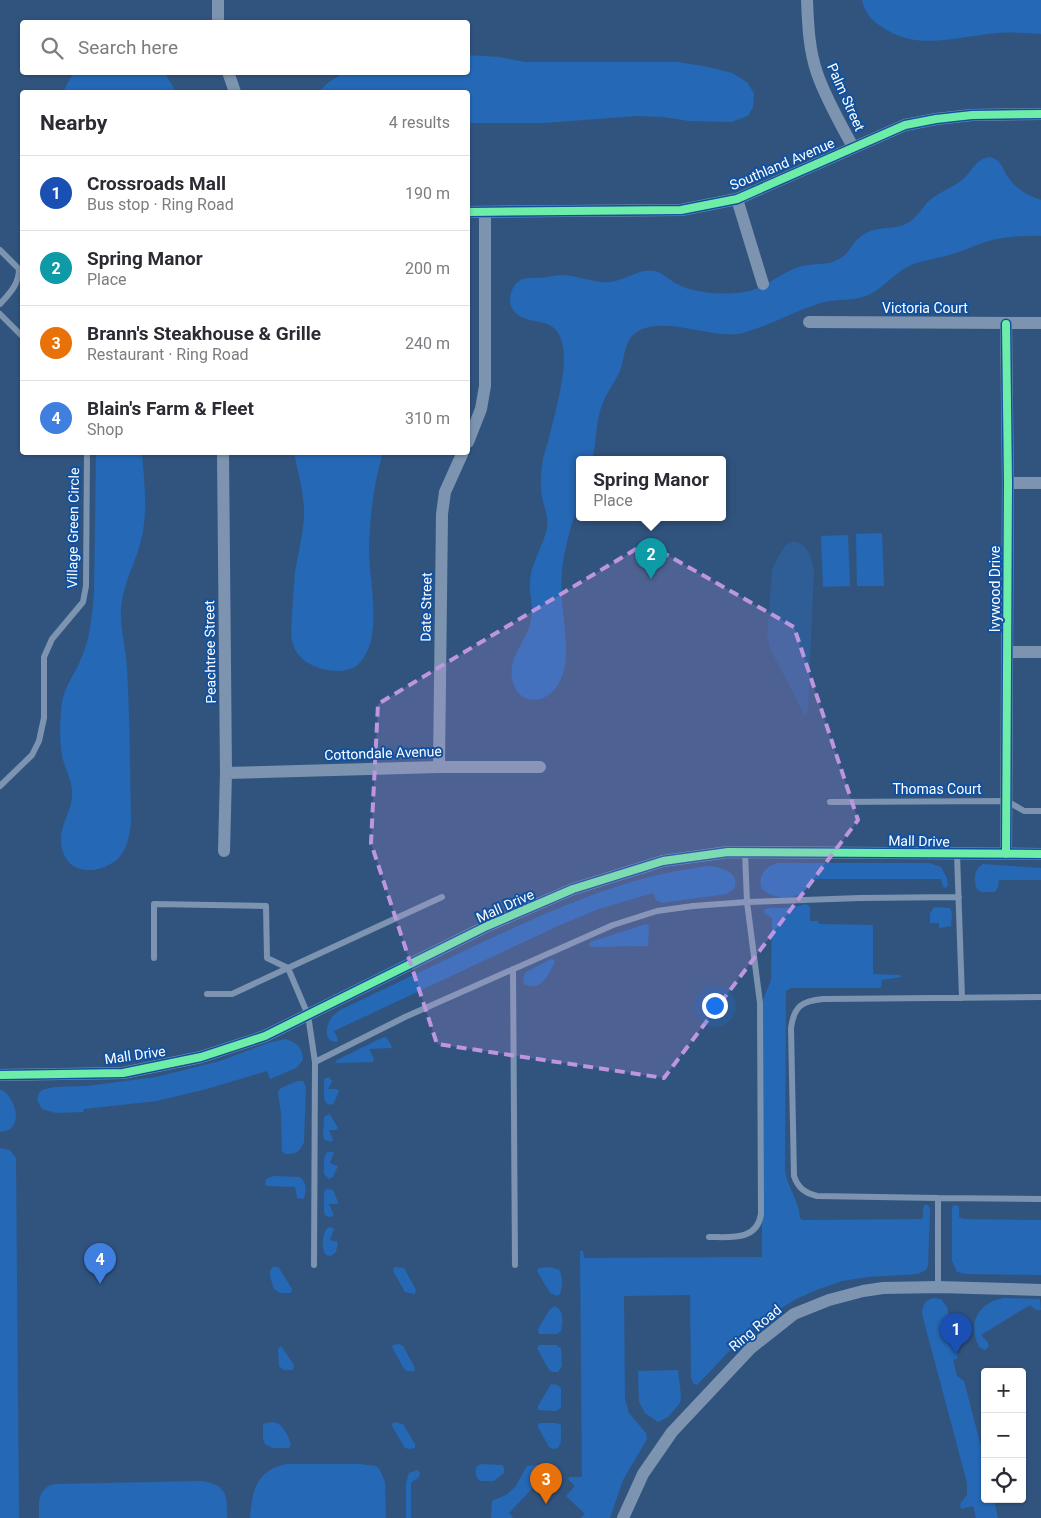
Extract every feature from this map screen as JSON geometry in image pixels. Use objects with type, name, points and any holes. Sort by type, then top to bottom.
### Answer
[{"type":"street","points":[[218,0],[218,20]]},
{"type":"street","name":"Palm Street","points":[[807,0],[808,25],[817,72],[827,98],[853,148]]},
{"type":"street","points":[[229,75],[234,90]]},
{"type":"street","name":"Southland Avenue","points":[[470,212],[681,210],[737,199],[905,125],[936,119],[980,115],[1041,114]]},
{"type":"street","points":[[737,199],[762,284]]},
{"type":"street","points":[[470,437],[481,409],[485,386],[485,212]]},
{"type":"street","name":"Victoria Court","points":[[809,322],[1041,323]]},
{"type":"street","name":"Ivywood Drive","points":[[1006,324],[1008,484],[1006,854]]},
{"type":"street","name":"Peachtree Street","points":[[222,455],[226,773],[224,851]]},
{"type":"street","name":"Date Street","points":[[439,767],[442,514],[444,492],[462,455]]},
{"type":"street","points":[[1008,484],[1041,483]]},
{"type":"street","points":[[1007,652],[1041,652]]},
{"type":"street","name":"Cottondale Avenue","points":[[226,773],[439,767],[540,767]]},
{"type":"street","name":"Mall Drive","points":[[0,1075],[123,1072],[201,1056],[265,1036],[487,926],[573,889],[663,861],[728,852],[1041,854]]},
{"type":"street","name":"Ring Road","points":[[623,1518],[644,1474],[672,1432],[751,1348],[785,1320],[817,1304],[858,1292],[890,1287],[1041,1290]]},
{"type":"lane","points":[[0,250],[19,269],[19,276],[14,289],[0,304]]},
{"type":"lane","points":[[0,314],[20,334]]},
{"type":"lane","name":"Village Green Circle","points":[[0,786],[32,755],[39,741],[44,718],[44,657],[52,639],[83,602],[86,586],[87,455]]},
{"type":"lane","name":"Thomas Court","points":[[830,802],[1007,801],[1024,811],[1041,810]]},
{"type":"lane","points":[[709,1237],[734,1237],[750,1232],[756,1228],[761,1214],[760,1003],[747,902],[745,852]]},
{"type":"lane","points":[[958,854],[962,998]]},
{"type":"lane","points":[[207,994],[232,994],[442,896]]},
{"type":"lane","points":[[315,1062],[405,1018],[513,969],[597,931],[637,916],[693,906],[747,902],[851,898],[959,897]]},
{"type":"lane","points":[[154,958],[154,904],[266,906],[267,958],[288,968],[308,1015],[315,1062],[314,1265]]},
{"type":"lane","points":[[513,969],[515,1265]]},
{"type":"lane","points":[[1041,997],[813,1000],[804,1003],[796,1010],[791,1028],[794,1176],[801,1190],[817,1196],[1041,1199]]},
{"type":"lane","points":[[938,1198],[938,1287]]},
{"type":"highlighted area","points":[[646,543],[794,627],[858,820],[664,1078],[437,1044],[371,843],[378,704]]},
{"type":"shaded area","points":[[862,0],[1041,0],[1041,34],[1004,33],[939,41],[909,39],[895,35],[875,22],[869,16]]},
{"type":"shaded area","points":[[470,55],[499,57],[525,62],[678,62],[732,73],[747,82],[754,93],[753,107],[748,116],[731,122],[689,121],[663,117],[636,116],[545,123],[470,123],[470,90],[320,90],[340,75],[470,75]]},
{"type":"shaded area","points":[[72,75],[166,75],[175,90],[64,90]]},
{"type":"shaded area","points":[[985,158],[994,158],[1011,181],[1027,194],[1041,200],[1041,236],[1016,236],[992,240],[955,253],[918,262],[903,269],[877,290],[866,296],[856,299],[824,302],[743,333],[716,333],[670,326],[656,326],[643,329],[632,336],[626,347],[619,373],[601,408],[593,456],[576,456],[576,512],[563,559],[561,582],[566,644],[564,670],[557,686],[550,694],[534,700],[521,695],[513,683],[512,666],[532,615],[531,575],[547,528],[547,516],[541,492],[542,468],[559,397],[564,350],[562,341],[555,329],[548,324],[521,317],[513,310],[510,296],[515,285],[525,278],[541,278],[556,275],[608,282],[648,270],[658,272],[677,284],[701,292],[728,293],[753,290],[795,268],[835,261],[843,256],[866,233],[876,229],[898,227],[908,223],[915,218],[930,200],[966,177],[974,166]]},
{"type":"shaded area","points":[[96,455],[142,455],[145,505],[144,526],[137,554],[124,589],[121,608],[128,688],[131,824],[129,837],[119,858],[105,867],[88,870],[81,869],[69,862],[64,856],[62,848],[61,833],[72,801],[72,790],[62,755],[60,729],[63,696],[83,653],[88,636],[94,594]]},
{"type":"shaded area","points":[[294,455],[382,455],[374,489],[369,538],[373,628],[365,656],[356,666],[349,669],[331,671],[313,666],[298,653],[292,640],[295,572],[304,516],[302,493]]},
{"type":"shaded area","points":[[882,533],[884,586],[857,586],[856,534]]},
{"type":"shaded area","points":[[848,535],[850,586],[823,587],[821,536]]},
{"type":"shaded area","points":[[794,541],[806,548],[814,570],[808,711],[805,716],[770,649],[767,636],[772,570],[786,545]]},
{"type":"shaded area","points":[[777,863],[929,863],[941,867],[947,878],[948,885],[946,888],[943,887],[941,879],[818,879],[811,881],[806,889],[799,894],[783,898],[766,892],[762,889],[761,884],[763,873]]},
{"type":"shaded area","points":[[983,864],[1041,868],[1041,880],[999,880],[995,892],[981,892],[976,888],[975,878],[976,871]]},
{"type":"shaded area","points":[[709,866],[724,869],[733,875],[735,879],[734,889],[727,894],[662,903],[656,900],[653,893],[599,909],[558,926],[334,1031],[338,1039],[337,1042],[331,1041],[327,1036],[329,1021],[340,1010],[514,928],[568,904],[623,885],[679,870]]},
{"type":"shaded area","points":[[806,904],[810,907],[810,921],[818,921],[819,924],[873,925],[873,974],[900,975],[902,977],[882,980],[881,987],[878,988],[791,988],[786,991],[785,1170],[798,1205],[800,1218],[803,1220],[921,1219],[923,1217],[923,1208],[925,1205],[928,1205],[930,1208],[928,1266],[926,1270],[918,1274],[868,1277],[842,1281],[796,1299],[761,1321],[697,1385],[693,1383],[691,1378],[690,1295],[624,1296],[625,1399],[629,1413],[646,1433],[647,1439],[623,1480],[610,1518],[581,1518],[585,1514],[566,1496],[575,1486],[568,1479],[570,1477],[582,1477],[580,1251],[583,1251],[584,1258],[762,1257],[762,1008],[771,980],[772,918],[764,913],[764,910],[768,908],[790,908]]},
{"type":"shaded area","points":[[934,907],[950,908],[952,913],[951,926],[939,928],[939,923],[930,923],[930,913]]},
{"type":"shaded area","points":[[646,924],[649,926],[648,946],[592,947],[589,945],[590,942]]},
{"type":"shaded area","points":[[551,959],[555,962],[544,981],[535,986],[524,984],[523,978],[526,972]]},
{"type":"shaded area","points":[[384,1037],[387,1038],[392,1047],[369,1049],[374,1059],[373,1062],[335,1063],[337,1060]]},
{"type":"shaded area","points":[[285,1039],[300,1048],[303,1060],[296,1068],[270,1079],[267,1071],[207,1089],[157,1101],[84,1109],[83,1112],[56,1113],[42,1109],[37,1100],[42,1090],[54,1087],[87,1086],[156,1077],[220,1061],[268,1043]]},
{"type":"shaded area","points":[[329,1077],[332,1081],[328,1089],[337,1089],[339,1091],[334,1103],[331,1105],[326,1103],[324,1098],[324,1079]]},
{"type":"shaded area","points":[[297,1081],[303,1081],[306,1087],[304,1142],[297,1152],[285,1154],[282,1151],[281,1113],[278,1092],[281,1088]]},
{"type":"shaded area","points":[[0,1089],[11,1099],[16,1113],[13,1126],[8,1130],[0,1132]]},
{"type":"shaded area","points":[[329,1114],[338,1128],[336,1130],[329,1130],[333,1140],[331,1142],[325,1140],[323,1136],[324,1117]]},
{"type":"shaded area","points":[[0,1148],[10,1150],[16,1158],[19,1518],[0,1518]]},
{"type":"shaded area","points":[[327,1152],[334,1152],[330,1163],[338,1166],[333,1177],[329,1179],[324,1174],[324,1158]]},
{"type":"shaded area","points":[[273,1176],[300,1177],[306,1188],[303,1199],[297,1198],[295,1187],[265,1185],[266,1179]]},
{"type":"shaded area","points":[[327,1189],[333,1190],[338,1202],[337,1204],[329,1204],[334,1215],[331,1217],[326,1216],[324,1212],[324,1192]]},
{"type":"shaded area","points":[[955,1205],[959,1207],[959,1217],[963,1219],[1041,1220],[1041,1275],[966,1274],[957,1272],[952,1261],[952,1209]]},
{"type":"shaded area","points":[[331,1227],[334,1229],[330,1240],[338,1242],[336,1252],[331,1256],[326,1255],[323,1245],[324,1234],[327,1228]]},
{"type":"shaded area","points":[[274,1266],[279,1268],[292,1289],[291,1293],[280,1293],[274,1289],[270,1271]]},
{"type":"shaded area","points":[[394,1267],[404,1268],[416,1290],[415,1294],[405,1292],[393,1271]]},
{"type":"shaded area","points":[[551,1267],[559,1270],[561,1275],[562,1288],[557,1296],[550,1293],[537,1271],[539,1268]]},
{"type":"shaded area","points":[[934,1298],[941,1299],[947,1307],[958,1358],[953,1360],[957,1376],[964,1381],[981,1447],[981,1503],[995,1503],[998,1518],[976,1518],[973,1506],[961,1509],[960,1504],[967,1495],[967,1483],[922,1314],[928,1300]]},
{"type":"shaded area","points":[[1004,1298],[1040,1299],[1041,1310],[1036,1310],[1030,1305],[981,1335],[989,1346],[985,1350],[980,1348],[974,1331],[977,1316],[987,1304]]},
{"type":"shaded area","points":[[555,1306],[561,1313],[561,1331],[557,1334],[539,1334],[538,1329],[550,1309]]},
{"type":"shaded area","points":[[399,1344],[403,1346],[415,1368],[414,1371],[404,1369],[392,1347]]},
{"type":"shaded area","points":[[539,1345],[556,1345],[561,1349],[562,1366],[558,1372],[549,1370],[537,1348]]},
{"type":"shaded area","points":[[281,1346],[294,1365],[293,1370],[284,1370],[279,1366],[278,1349]]},
{"type":"shaded area","points":[[678,1370],[680,1403],[668,1417],[658,1422],[645,1413],[639,1402],[638,1371]]},
{"type":"shaded area","points":[[551,1384],[561,1388],[561,1408],[556,1411],[538,1410],[538,1406]]},
{"type":"shaded area","points":[[274,1422],[285,1431],[291,1445],[289,1448],[273,1448],[265,1444],[263,1425]]},
{"type":"shaded area","points":[[393,1422],[403,1424],[415,1444],[415,1448],[405,1448],[392,1426]]},
{"type":"shaded area","points":[[538,1424],[561,1425],[561,1442],[558,1448],[553,1449],[549,1447],[538,1427]]},
{"type":"shaded area","points":[[287,1464],[360,1464],[376,1466],[380,1470],[385,1482],[386,1518],[250,1518],[254,1491],[262,1477],[268,1471]]},
{"type":"shaded area","points":[[482,1464],[502,1465],[504,1473],[494,1481],[480,1481],[476,1470],[477,1466]]},
{"type":"shaded area","points":[[537,1465],[545,1475],[509,1513],[513,1518],[491,1518],[492,1501],[506,1495],[515,1487],[527,1466]]},
{"type":"shaded area","points":[[418,1470],[420,1473],[419,1477],[411,1483],[411,1518],[406,1518],[406,1483],[409,1473]]},
{"type":"shaded area","points":[[203,1481],[222,1489],[226,1498],[227,1518],[39,1518],[40,1497],[45,1489],[55,1484]]},
{"type":"cycle path","points":[[470,212],[681,210],[737,199],[905,125],[972,115],[1041,114]]},
{"type":"cycle path","points":[[1006,324],[1008,483],[1006,854]]},
{"type":"cycle path","points":[[0,1075],[123,1073],[201,1057],[265,1036],[487,926],[573,889],[663,861],[728,852],[1041,854]]},
{"type":"place","name":"Spring Manor","points":[[651,579]]},
{"type":"place","name":"Blain's Farm & Fleet","points":[[100,1284]]},
{"type":"place","name":"Crossroads Mall","points":[[956,1354]]},
{"type":"place","name":"Brann's Steakhouse & Grille","points":[[546,1504]]}]
